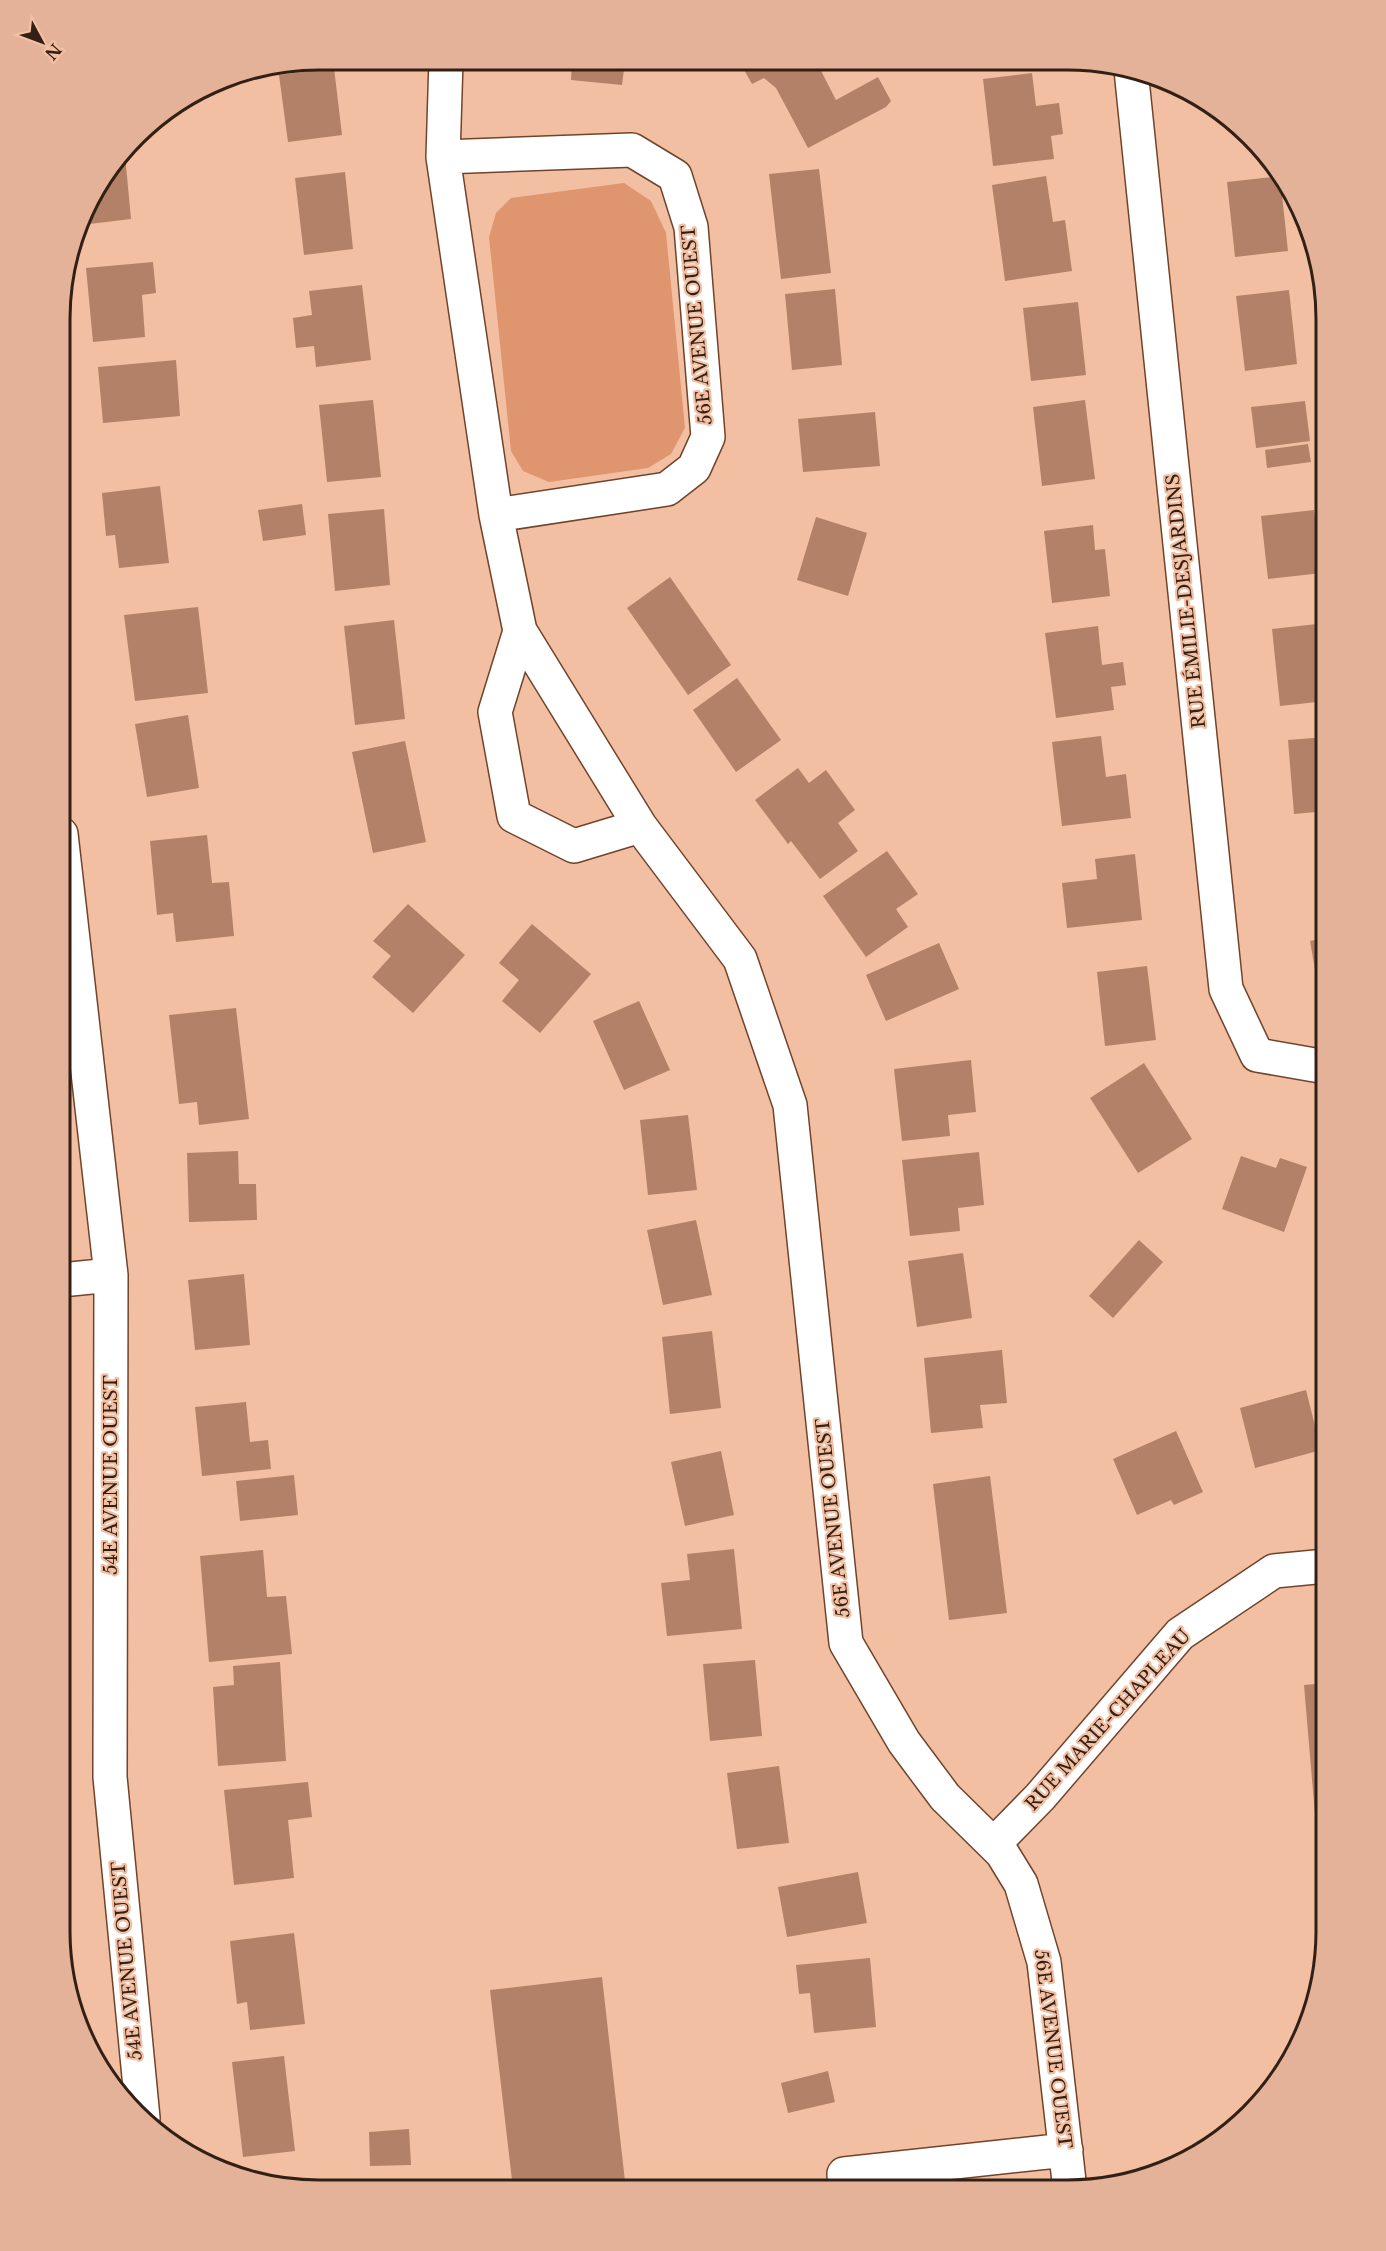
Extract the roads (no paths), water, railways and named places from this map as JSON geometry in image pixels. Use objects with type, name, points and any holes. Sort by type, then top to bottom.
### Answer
[{"type":"street","name":"56E AVENUE OUEST","points":[[446,70],[443,156],[496,515],[520,631],[640,825],[740,960],[790,1105],[846,1643],[904,1742],[945,1797],[994,1844],[1017,1874],[1041,1945],[1069,2180]]},
{"type":"street","name":"RUE ÉMILIE-DESJARDINS","points":[[1132,79],[1226,989],[1257,1055],[1316,1065]]},
{"type":"street","name":"56E AVENUE OUEST","points":[[443,156],[632,150],[675,176],[691,227],[708,436],[694,468],[667,489],[496,515]]},
{"type":"street","name":"56E AVENUE OUEST","points":[[520,631],[495,712],[514,816],[574,846],[640,825]]},
{"type":"street","name":"54E AVENUE OUEST","points":[[70,906],[111,1275],[110,1777],[142,2107]]},
{"type":"street","points":[[70,1279],[111,1275]]},
{"type":"street","name":"RUE MARIE-CHAPLEAU","points":[[994,1844],[1040,1797],[1180,1634],[1274,1571],[1316,1567]]},
{"type":"street","points":[[844,2180],[844,2174],[1066,2150]]}]
